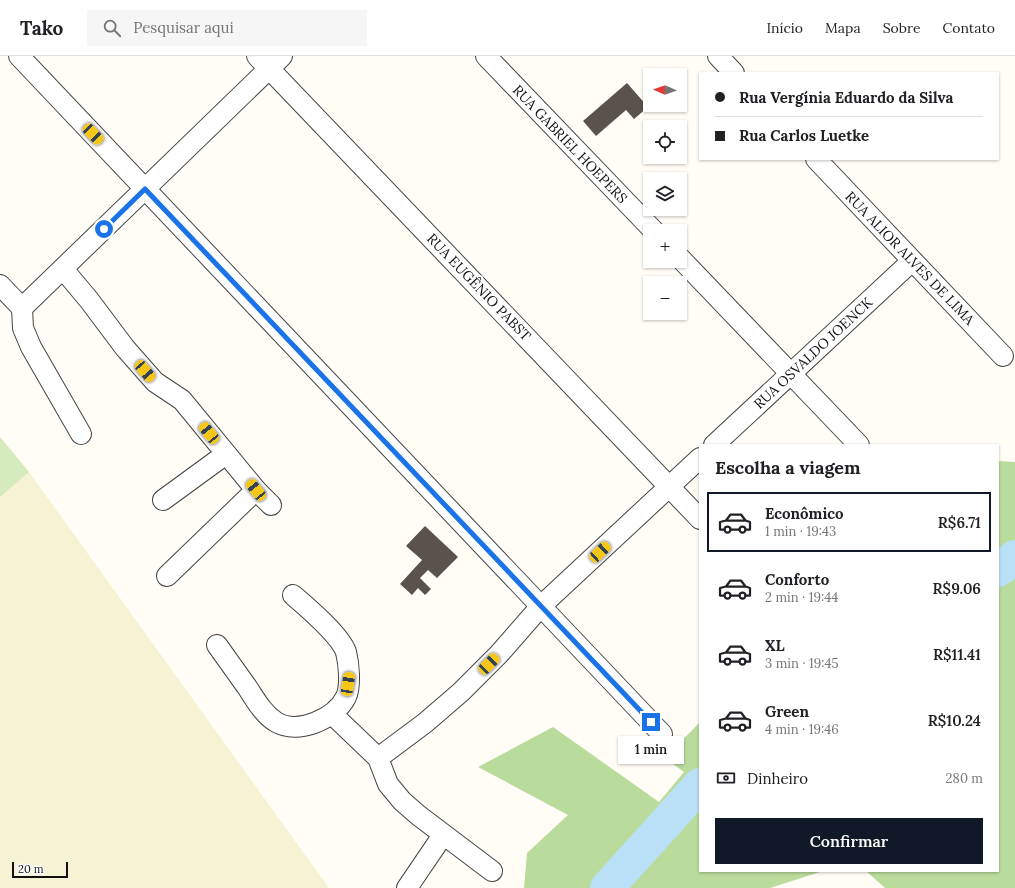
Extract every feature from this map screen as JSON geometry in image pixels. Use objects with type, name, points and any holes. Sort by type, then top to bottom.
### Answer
[{"type":"street","points":[[20,56],[662,734]]},
{"type":"street","name":"RUA GABRIEL HOEPERS","points":[[486,56],[647,224]]},
{"type":"street","points":[[718,56],[733,72]]},
{"type":"street","points":[[22,308],[145,189],[270,60]]},
{"type":"street","name":"RUA EUGÊNIO PABST","points":[[270,60],[699,518]]},
{"type":"street","name":"RUA ALIOR ALVES DE LIMA","points":[[817,160],[1003,356]]},
{"type":"street","name":"RUA OSVALDO JOENCK","points":[[715,444],[912,261]]},
{"type":"street","points":[[687,265],[858,444]]},
{"type":"street","points":[[63,269],[155,382],[182,400],[256,490],[271,505]]},
{"type":"street","points":[[0,285],[22,308],[23,328],[30,347],[81,434]]},
{"type":"street","points":[[163,500],[226,454]]},
{"type":"street","points":[[378,758],[425,723],[461,692],[499,654],[542,606],[699,459]]},
{"type":"street","points":[[167,576],[256,490]]},
{"type":"street","points":[[217,645],[262,710],[276,722],[293,727],[310,725],[332,714],[346,696],[350,672],[346,651],[333,632],[292,595]]},
{"type":"street","points":[[332,714],[378,758],[388,784],[402,801],[443,835],[492,871]]},
{"type":"street","points":[[407,888],[443,835]]},
{"type":"shaded area","points":[[0,437],[29,472],[329,888],[0,888]]},
{"type":"green space","points":[[0,437],[29,472],[0,497]]},
{"type":"green space","points":[[999,461],[1015,462],[1015,888],[885,888],[867,872],[999,872]]},
{"type":"green space","points":[[699,723],[699,872],[820,872],[770,888],[524,888],[527,853],[568,815],[478,767],[553,727],[659,802],[684,772],[665,758]]},
{"type":"building","points":[[627,83],[643,101],[643,111],[634,119],[626,110],[596,136],[583,121]]},
{"type":"building","points":[[425,526],[458,557],[437,578],[428,570],[420,578],[431,589],[425,595],[418,588],[412,595],[400,584],[422,560],[406,546]]},
{"type":"waterway","points":[[999,569],[1015,557]]},
{"type":"waterway","points":[[607,888],[699,786]]},
{"type":"route","points":[[104,229],[145,189],[651,722]]}]
